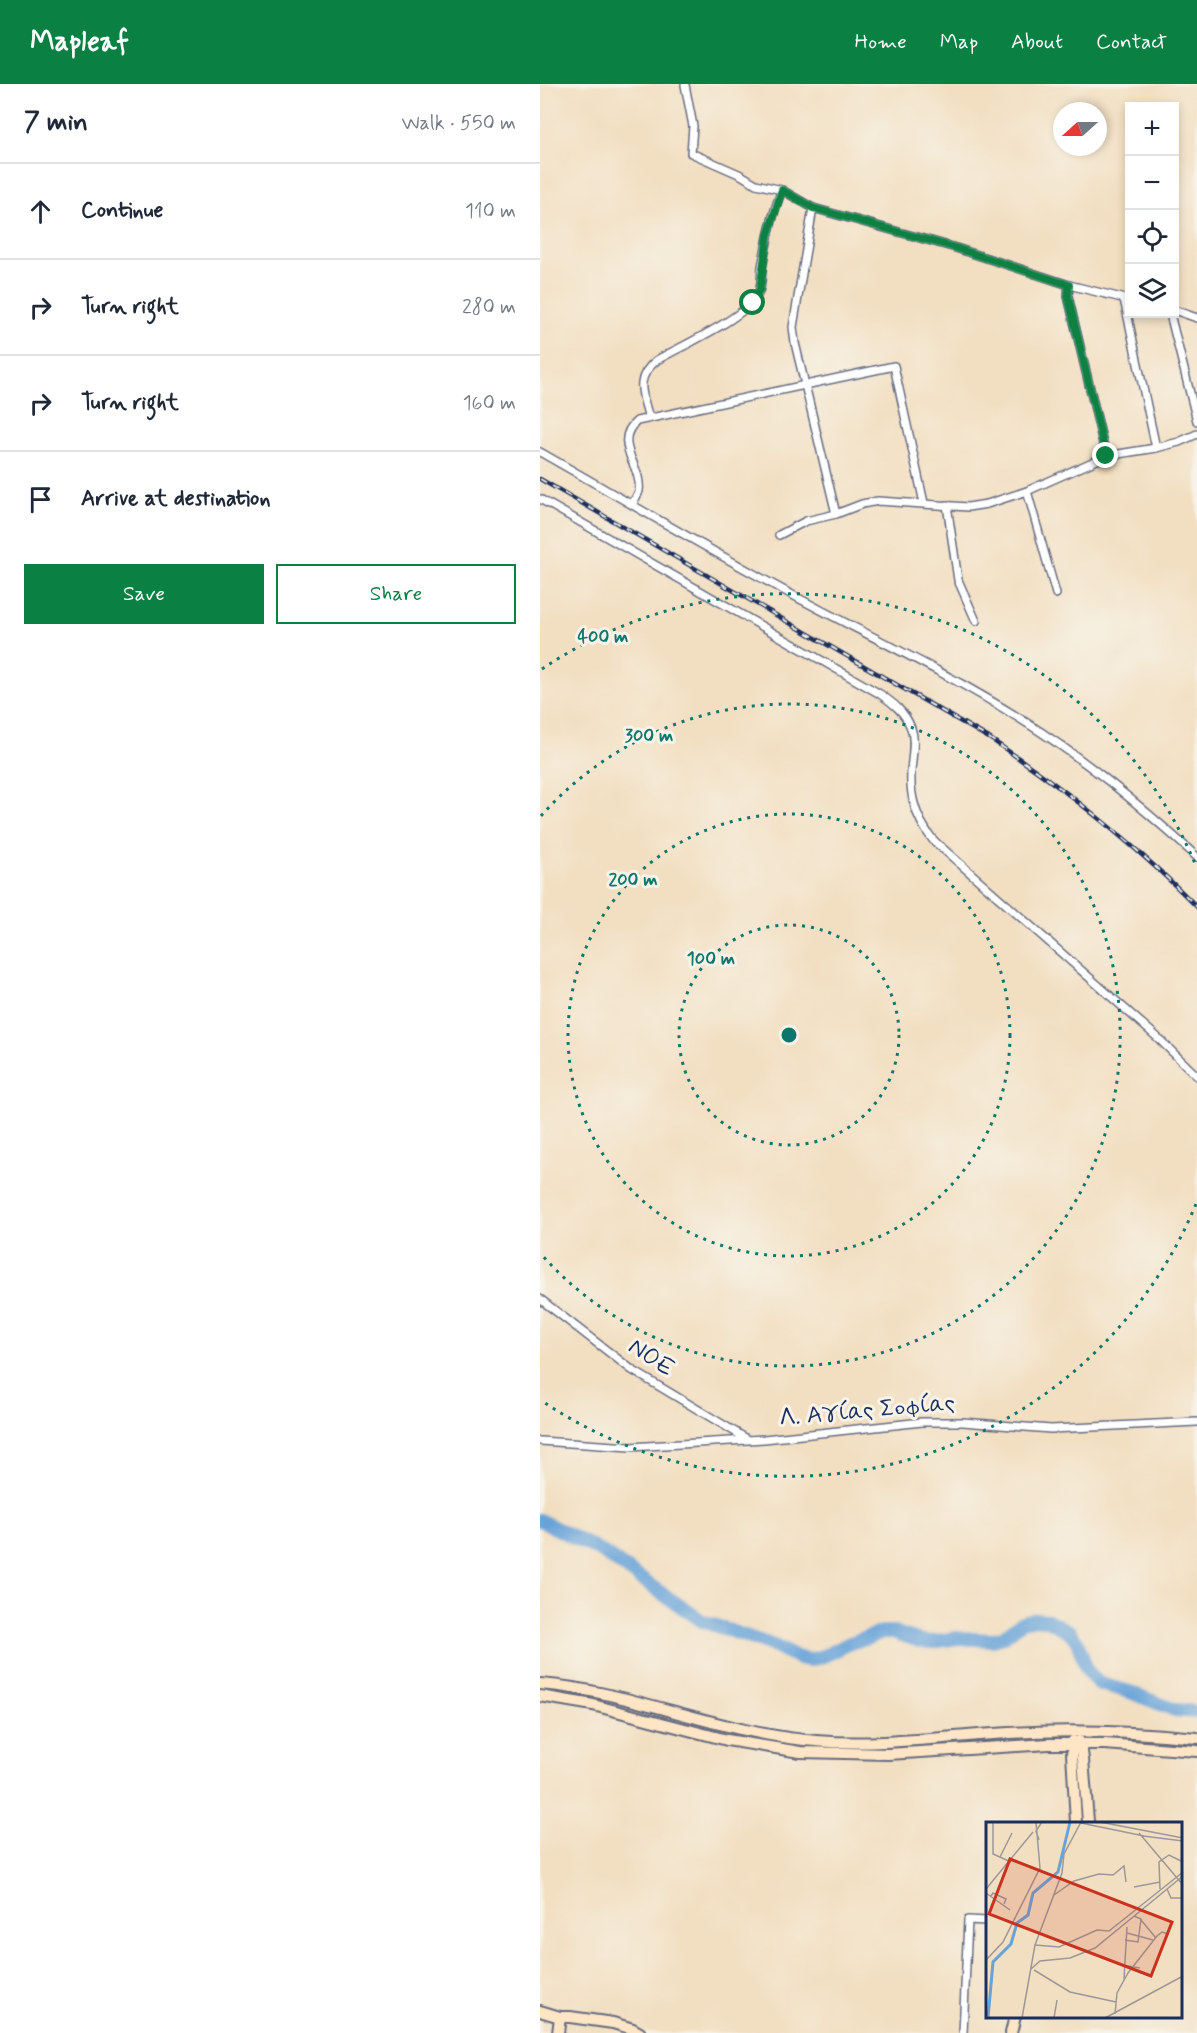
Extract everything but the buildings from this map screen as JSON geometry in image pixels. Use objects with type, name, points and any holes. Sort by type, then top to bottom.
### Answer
[{"type":"street","points":[[685,85],[693,126],[691,153],[756,184],[782,190],[813,208],[956,248],[1069,285],[1125,299]]},
{"type":"street","points":[[649,418],[641,385],[647,368],[657,360],[742,312],[756,298],[760,289],[768,235],[782,190]]},
{"type":"street","points":[[813,208],[794,327],[795,343],[836,514]]},
{"type":"street","points":[[1069,285],[1068,296],[1106,456]]},
{"type":"street","points":[[1179,312],[1197,318]]},
{"type":"street","points":[[1131,318],[1156,448]]},
{"type":"street","points":[[1171,318],[1197,421]]},
{"type":"street","points":[[632,504],[639,492],[638,478],[629,455],[627,438],[629,427],[637,421],[894,366],[924,503]]},
{"type":"street","points":[[779,535],[806,521],[878,501],[968,507],[987,504],[1027,490],[1106,456],[1156,448],[1197,434]]},
{"type":"street","points":[[540,452],[756,576],[1020,718],[1085,762],[1124,792],[1197,857]]},
{"type":"street","points":[[1027,490],[1056,594]]},
{"type":"street","points":[[540,499],[896,705],[908,721],[913,737],[910,776],[912,802],[924,830],[1197,1076]]},
{"type":"street","points":[[946,505],[958,580],[976,621]]},
{"type":"street","name":"NOE","points":[[540,1299],[632,1370],[747,1438]]},
{"type":"street","name":"Λ. Αγίας Σοφίας","points":[[540,1441],[630,1447],[747,1438],[764,1439],[922,1422],[963,1422],[1051,1429],[1197,1422]]},
{"type":"street","points":[[540,1684],[586,1690],[748,1731],[816,1741],[884,1742],[1066,1731],[1197,1738]]},
{"type":"street","points":[[540,1696],[593,1705],[727,1740],[800,1752],[888,1754],[1049,1744],[1105,1744],[1197,1751]]},
{"type":"street","points":[[1066,1731],[1082,1752],[1078,1768],[1082,1822]]},
{"type":"street","points":[[1076,1744],[1087,1732]]},
{"type":"street","points":[[1049,1744],[1078,1768]]},
{"type":"street","points":[[1078,1768],[1094,1751],[1105,1744]]},
{"type":"street","points":[[963,2033],[968,1920],[986,1921]]},
{"type":"street","points":[[540,2011],[560,2017],[613,2024],[640,2033]]},
{"type":"street","points":[[558,2033],[560,2017]]},
{"type":"street","points":[[1011,2033],[1015,2018]]},
{"type":"waterway","points":[[540,1520],[602,1552],[702,1621],[774,1646],[799,1658],[810,1660],[883,1632],[893,1632],[920,1641],[932,1642],[957,1638],[991,1640],[1003,1637],[1022,1622],[1034,1619],[1048,1620],[1070,1632],[1077,1641],[1086,1667],[1100,1684],[1130,1692],[1175,1710],[1197,1712]]},
{"type":"railway","points":[[540,479],[989,738],[1098,817],[1197,907]]},
{"type":"route","points":[[753,303],[760,289],[768,235],[782,190],[796,196],[813,208],[956,248],[1069,285],[1068,296],[1106,456]]}]
